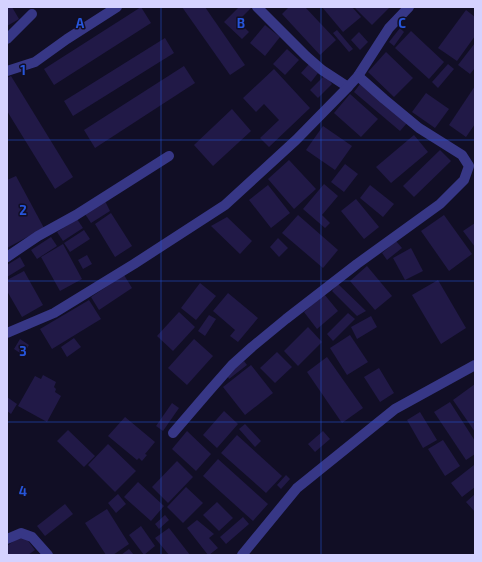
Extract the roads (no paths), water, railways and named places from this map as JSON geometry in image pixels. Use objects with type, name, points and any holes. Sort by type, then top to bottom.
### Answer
[{"type":"street","points":[[7,71],[35,62],[67,39],[117,7]]},
{"type":"street","points":[[257,7],[306,56],[322,70],[348,87]]},
{"type":"street","points":[[7,333],[54,313],[134,264],[225,205],[296,140],[348,87],[358,76],[389,28],[409,7]]},
{"type":"street","points":[[7,39],[32,14]]},
{"type":"street","points":[[173,433],[232,365],[252,347],[357,264],[440,204],[464,180],[472,167],[462,155],[419,128],[358,76]]},
{"type":"street","points":[[7,257],[38,236],[76,215],[169,156]]},
{"type":"street","points":[[246,554],[297,488],[395,409],[475,365]]},
{"type":"street","points":[[7,539],[21,534],[32,537],[48,555]]}]
